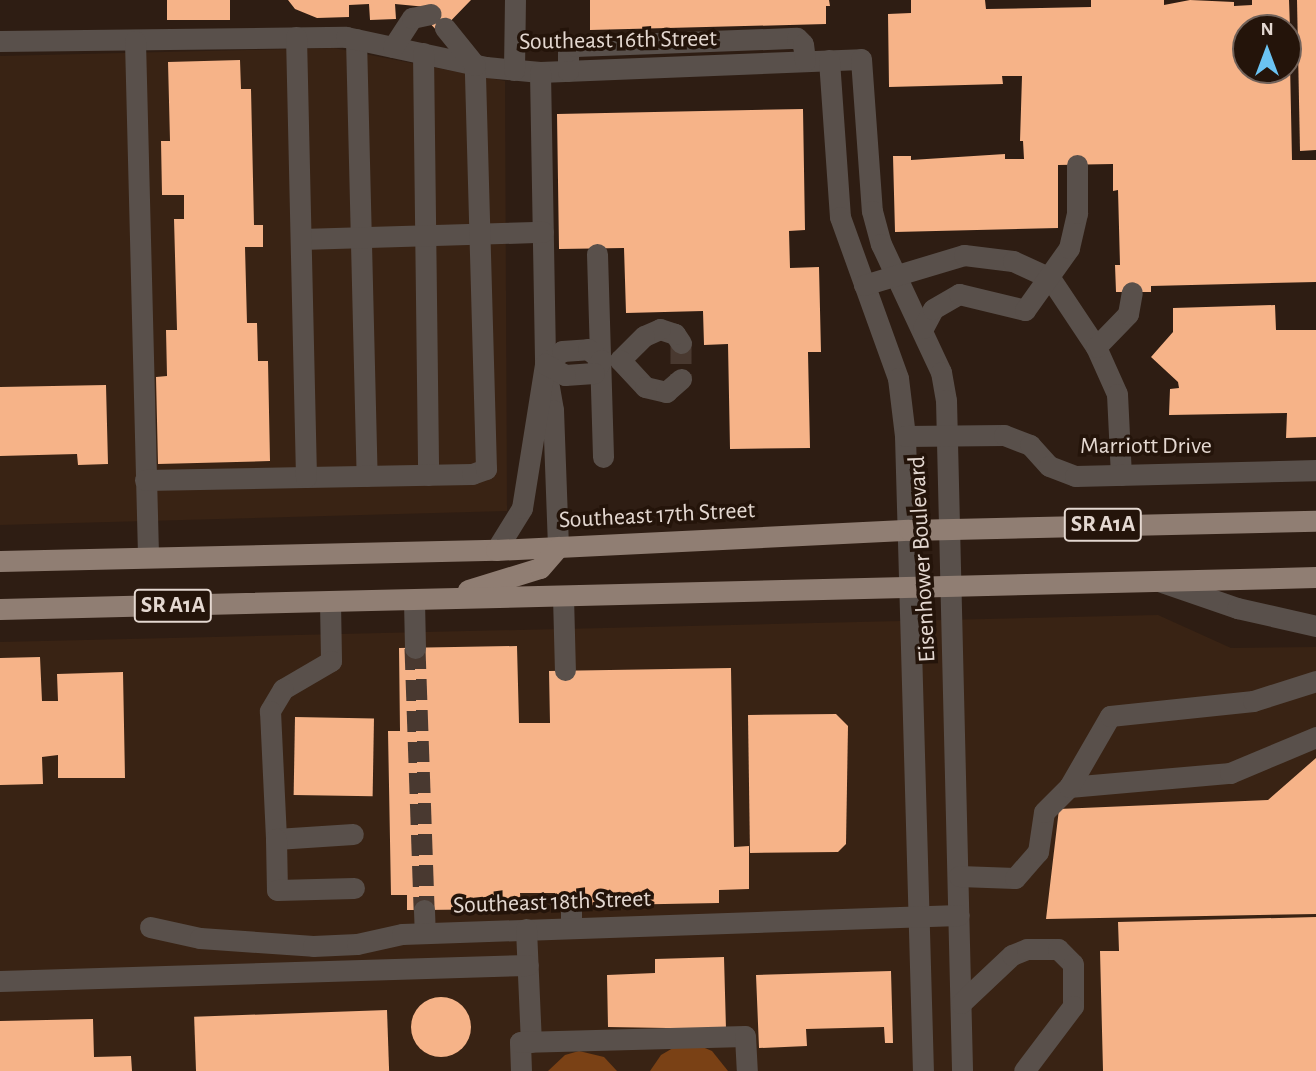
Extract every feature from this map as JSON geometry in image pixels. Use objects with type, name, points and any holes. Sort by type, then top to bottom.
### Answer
[{"type":"main road","name":"Southeast 17th Street","points":[[0,561],[496,550],[909,530],[1316,521]]},
{"type":"main road","points":[[421,600],[519,577],[540,568],[558,547]]},
{"type":"main road","name":"SR A1A","points":[[0,609],[1316,577]]},
{"type":"street","points":[[514,0],[514,70]]},
{"type":"street","points":[[145,480],[472,474],[486,469],[482,236],[475,65],[438,21],[412,18],[393,47]]},
{"type":"street","points":[[296,37],[306,477]]},
{"type":"street","name":"Southeast 16th Street","points":[[0,41],[296,37],[356,39],[475,65],[540,72],[862,59]]},
{"type":"street","points":[[356,39],[367,476]]},
{"type":"street","points":[[135,41],[148,556]]},
{"type":"street","points":[[423,53],[428,475]]},
{"type":"street","name":"Eisenhower Boulevard","points":[[862,59],[872,211],[895,274],[923,328],[941,372],[946,400],[944,435],[953,587],[962,1071]]},
{"type":"street","name":"Eisenhower Boulevard","points":[[829,60],[840,217],[898,378],[905,436],[912,588],[923,1071]]},
{"type":"street","points":[[540,72],[545,363],[553,410],[558,547]]},
{"type":"street","points":[[923,328],[933,309],[959,294],[1025,310],[1069,248],[1077,214],[1077,165]]},
{"type":"street","points":[[301,239],[482,236],[543,232]]},
{"type":"street","points":[[597,254],[610,360],[603,457]]},
{"type":"street","points":[[864,285],[964,255],[1013,261],[1050,278],[1096,347],[1117,394],[1121,475]]},
{"type":"street","points":[[1096,347],[1128,314],[1132,292]]},
{"type":"street","points":[[545,363],[565,375],[594,373],[644,336],[660,329],[675,334],[681,343]]},
{"type":"street","points":[[610,360],[645,387],[666,392],[681,379]]},
{"type":"street","points":[[496,550],[522,508],[545,363]]},
{"type":"street","name":"Marriott Drive","points":[[905,436],[1004,435],[1030,445],[1049,466],[1075,476],[1316,470]]},
{"type":"street","points":[[1159,581],[1237,608],[1316,626]]},
{"type":"street","points":[[563,596],[565,670]]},
{"type":"street","points":[[415,648],[421,600]]},
{"type":"street","points":[[330,602],[331,661],[283,689],[270,711],[277,891],[354,888]]},
{"type":"street","points":[[958,876],[1014,878],[1038,852],[1044,812],[1069,787],[1110,716],[1253,702],[1316,681]]},
{"type":"street","points":[[1069,787],[1230,773],[1316,737]]},
{"type":"street","points":[[276,839],[353,834]]},
{"type":"street","points":[[571,906],[571,928]]},
{"type":"street","points":[[424,910],[425,933]]},
{"type":"street","name":"Southeast 18th Street","points":[[150,927],[200,939],[313,946],[425,933],[571,928],[662,915],[960,915]]},
{"type":"street","points":[[526,929],[531,1042]]},
{"type":"street","points":[[961,1003],[1012,955],[1027,949],[1058,949],[1073,964],[1073,1006],[1024,1071]]},
{"type":"street","points":[[0,981],[528,965]]},
{"type":"street","points":[[521,1071],[520,1042],[745,1036],[747,1071]]},
{"type":"shaded area","points":[[334,48],[505,81],[507,511],[0,525],[0,56]]},
{"type":"shaded area","points":[[1158,615],[1231,648],[1316,647],[1316,1071],[0,1071],[0,642]]},
{"type":"shaded area","points":[[700,1046],[712,1051],[728,1071],[650,1071],[661,1055],[673,1048]]},
{"type":"shaded area","points":[[579,1051],[604,1057],[617,1071],[548,1071],[565,1055]]},
{"type":"building","points":[[167,0],[230,0],[230,20],[167,20]]},
{"type":"building","points":[[288,0],[471,0],[439,33],[426,19],[437,8],[395,4],[396,19],[370,20],[369,4],[349,5],[349,17],[317,18],[295,9]]},
{"type":"building","points":[[590,0],[829,0],[830,6],[826,6],[826,24],[590,30]]},
{"type":"building","points":[[911,0],[985,0],[986,9],[1091,7],[1091,0],[1164,0],[1164,5],[1190,0],[1234,2],[1234,6],[1252,5],[1252,0],[1289,0],[1290,14],[1232,14],[1232,84],[1290,84],[1292,160],[1316,160],[1316,282],[1151,286],[1151,292],[1116,292],[1115,265],[1120,265],[1118,190],[1113,191],[1113,164],[1058,165],[1058,228],[895,232],[893,156],[911,156],[911,160],[1005,154],[1005,159],[1024,159],[1023,141],[1020,141],[1022,76],[1002,76],[1003,84],[889,87],[888,14],[911,13]]},
{"type":"building","points":[[1297,0],[1316,0],[1316,150],[1300,151],[1299,84],[1302,84],[1302,14],[1297,14]]},
{"type":"building","points":[[240,60],[241,89],[251,89],[254,225],[263,225],[263,247],[245,247],[247,323],[257,323],[258,361],[268,361],[270,461],[158,464],[156,377],[167,376],[166,330],[177,330],[174,219],[184,219],[184,195],[162,195],[161,141],[170,141],[168,62]]},
{"type":"building","points":[[803,109],[805,230],[789,231],[790,268],[819,267],[821,352],[808,352],[810,448],[730,449],[728,344],[704,345],[703,311],[626,313],[624,248],[559,249],[557,114]]},
{"type":"building","points":[[1275,305],[1276,330],[1316,330],[1316,437],[1286,438],[1287,413],[1169,415],[1170,389],[1179,388],[1178,382],[1151,357],[1173,332],[1173,308]]},
{"type":"building","points":[[106,385],[108,464],[78,465],[77,454],[0,456],[0,387]]},
{"type":"building","points":[[517,646],[519,723],[550,723],[549,671],[731,668],[734,847],[749,846],[749,889],[719,890],[719,903],[555,906],[555,893],[520,893],[521,909],[407,910],[407,895],[391,895],[388,731],[400,731],[399,648]]},
{"type":"building","points":[[40,657],[42,701],[58,701],[57,674],[123,672],[125,778],[58,778],[58,755],[42,757],[43,784],[0,785],[0,658]]},
{"type":"building","points":[[836,714],[848,726],[846,844],[838,852],[750,853],[748,715]]},
{"type":"building","points":[[295,717],[374,718],[373,796],[294,795]]},
{"type":"building","points":[[1316,758],[1316,914],[1046,919],[1059,809],[1268,800]]},
{"type":"building","points":[[1316,917],[1316,1071],[1103,1071],[1100,951],[1119,951],[1118,922]]},
{"type":"building","points":[[724,957],[726,1029],[608,1027],[607,975],[655,973],[655,959]]},
{"type":"building","points":[[891,971],[893,1043],[885,1043],[884,1027],[806,1029],[807,1046],[759,1048],[756,975]]},
{"type":"building","points":[[435,997],[447,997],[466,1010],[471,1027],[469,1039],[458,1052],[447,1057],[435,1057],[416,1044],[411,1033],[411,1021],[424,1002]]},
{"type":"building","points":[[387,1010],[389,1071],[196,1071],[194,1017]]},
{"type":"building","points":[[93,1019],[94,1057],[131,1056],[132,1071],[0,1071],[0,1021]]},
{"type":"tunnel","points":[[681,343],[681,379]]},
{"type":"tunnel","points":[[415,648],[424,910]]}]
